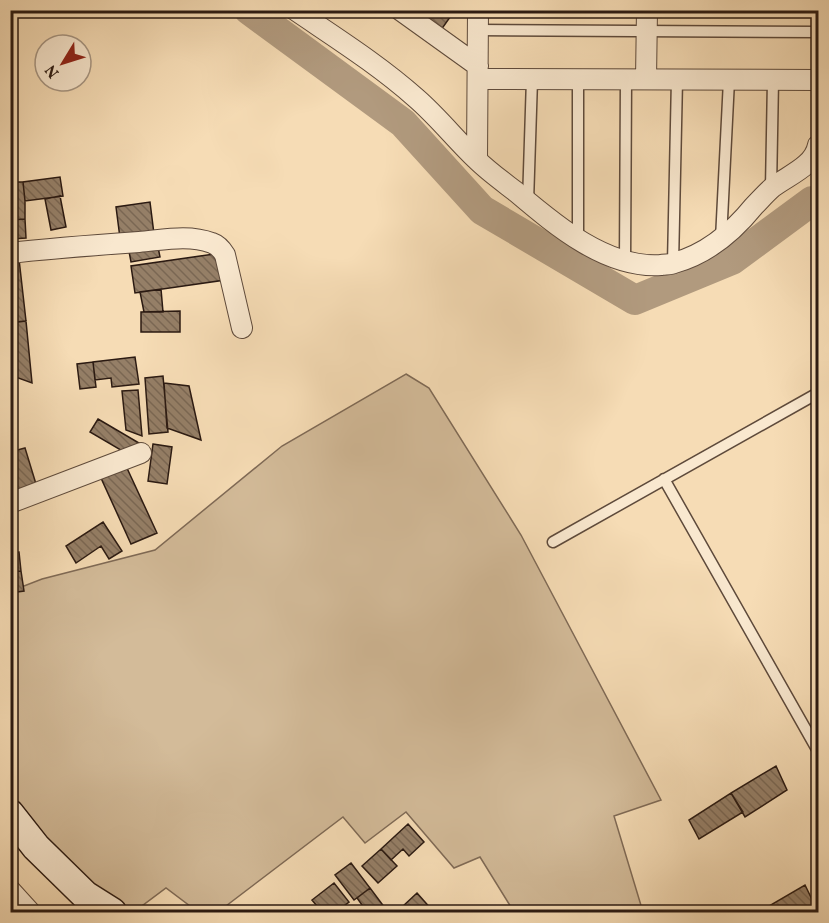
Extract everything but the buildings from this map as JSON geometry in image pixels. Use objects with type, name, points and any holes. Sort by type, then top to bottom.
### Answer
[{"type":"street","points":[[295,10],[416,97],[477,159],[528,202],[578,239],[625,262],[649,266],[673,264],[721,240],[771,189],[812,160],[819,145]]},
{"type":"street","points":[[400,10],[478,72],[532,79],[819,80]]},
{"type":"street","points":[[477,159],[478,10]]},
{"type":"street","points":[[646,79],[647,10]]},
{"type":"street","points":[[10,253],[174,238],[198,239],[213,243],[225,255],[242,328]]},
{"type":"street","points":[[10,503],[141,453]]},
{"type":"street","points":[[10,814],[36,847],[86,896],[112,912]]},
{"type":"street","points":[[12,894],[30,912]]},
{"type":"lane","points":[[478,30],[819,33]]},
{"type":"lane","points":[[528,202],[532,79]]},
{"type":"lane","points":[[578,239],[579,79]]},
{"type":"lane","points":[[625,262],[626,79]]},
{"type":"lane","points":[[673,264],[677,79]]},
{"type":"lane","points":[[721,240],[729,80]]},
{"type":"lane","points":[[771,189],[773,80]]},
{"type":"lane","points":[[552,542],[819,393]]},
{"type":"lane","points":[[664,479],[819,751]]},
{"type":"shaded area","points":[[406,374],[429,388],[521,535],[661,800],[614,816],[643,912],[514,912],[480,857],[454,868],[406,812],[365,843],[343,817],[218,912],[198,912],[166,888],[135,911],[91,887],[46,842],[11,798],[11,591],[42,579],[155,550],[282,446]]},
{"type":"waterway","points":[[249,10],[403,123],[482,210],[635,300],[732,260],[812,201],[818,205]]}]
